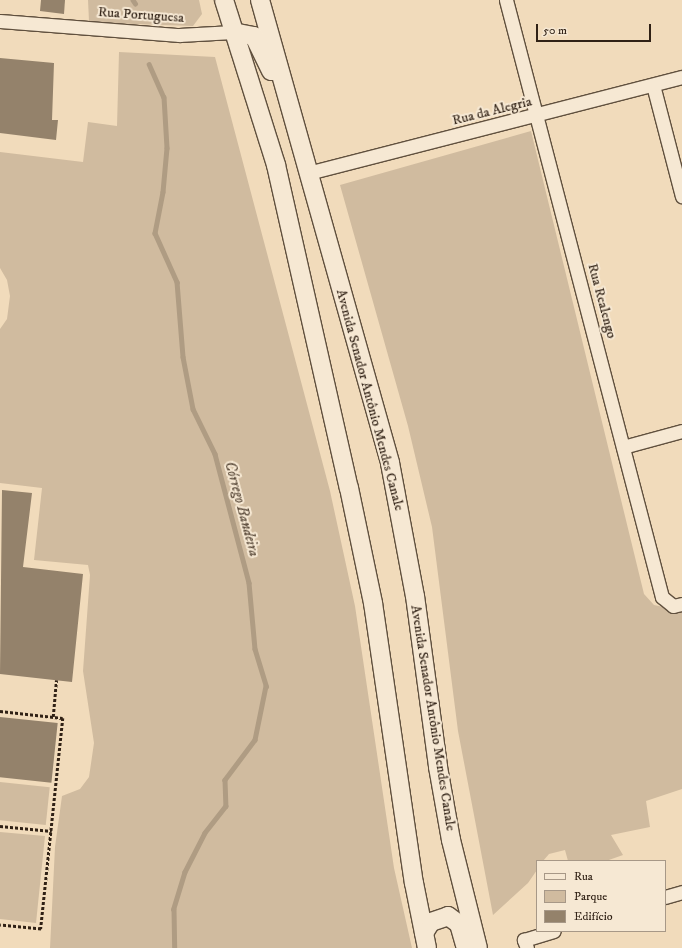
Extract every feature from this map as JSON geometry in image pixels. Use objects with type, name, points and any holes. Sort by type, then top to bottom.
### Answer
[{"type":"main road","points":[[224,0],[276,165],[373,603],[425,940]]},
{"type":"main road","name":"Avenida Senador Antônio Mendes Canale","points":[[260,0],[390,464],[415,596],[439,774],[452,840],[478,948]]},
{"type":"main road","points":[[233,32],[254,36],[285,91]]},
{"type":"main road","points":[[276,165],[285,176],[308,173]]},
{"type":"main road","points":[[425,940],[431,922],[448,916],[459,924],[466,948]]},
{"type":"street","name":"Rua Realengo","points":[[506,0],[662,597],[677,605]]},
{"type":"street","name":"Rua Portuguesa","points":[[0,21],[179,35],[233,32]]},
{"type":"street","name":"Rua da Alegria","points":[[308,173],[537,116],[682,77]]},
{"type":"street","points":[[653,85],[682,196]]},
{"type":"street","points":[[623,447],[682,431]]},
{"type":"street","points":[[666,897],[682,892]]},
{"type":"street","points":[[526,944],[552,932]]},
{"type":"path","points":[[53,717],[56,680]]},
{"type":"path","points":[[0,711],[63,718],[41,929],[0,925]]},
{"type":"path","points":[[0,826],[52,831]]},
{"type":"green space","points":[[88,0],[199,0],[202,14],[193,26],[89,21]]},
{"type":"green space","points":[[119,52],[215,57],[330,491],[355,606],[394,868],[412,948],[50,948],[55,847],[62,796],[80,789],[89,777],[94,743],[83,671],[90,575],[88,565],[34,560],[42,488],[0,483],[0,329],[7,319],[10,296],[7,280],[0,268],[0,152],[83,162],[88,122],[117,126]]},
{"type":"green space","points":[[531,131],[644,594],[654,605],[682,611],[682,789],[646,801],[650,827],[611,835],[623,855],[609,860],[568,860],[565,850],[549,854],[544,860],[536,860],[536,871],[528,883],[493,915],[458,731],[432,527],[408,426],[340,185]]},
{"type":"green space","points":[[0,782],[50,787],[46,825],[0,820]]},
{"type":"green space","points":[[0,832],[45,836],[36,923],[0,919]]},
{"type":"building","points":[[41,0],[65,0],[64,14],[40,11]]},
{"type":"building","points":[[0,58],[54,63],[52,120],[58,120],[56,140],[0,133]]},
{"type":"building","points":[[2,490],[32,493],[23,567],[83,574],[72,682],[0,674]]},
{"type":"building","points":[[0,717],[58,723],[51,783],[0,777]]},
{"type":"waterway","name":"Córrego Bandeira","points":[[149,64],[164,97],[167,148],[163,192],[155,233],[177,282],[183,357],[193,409],[215,454],[249,583],[255,649],[266,686],[255,740],[225,780],[226,806],[205,833],[185,872],[174,909],[175,948]]}]
